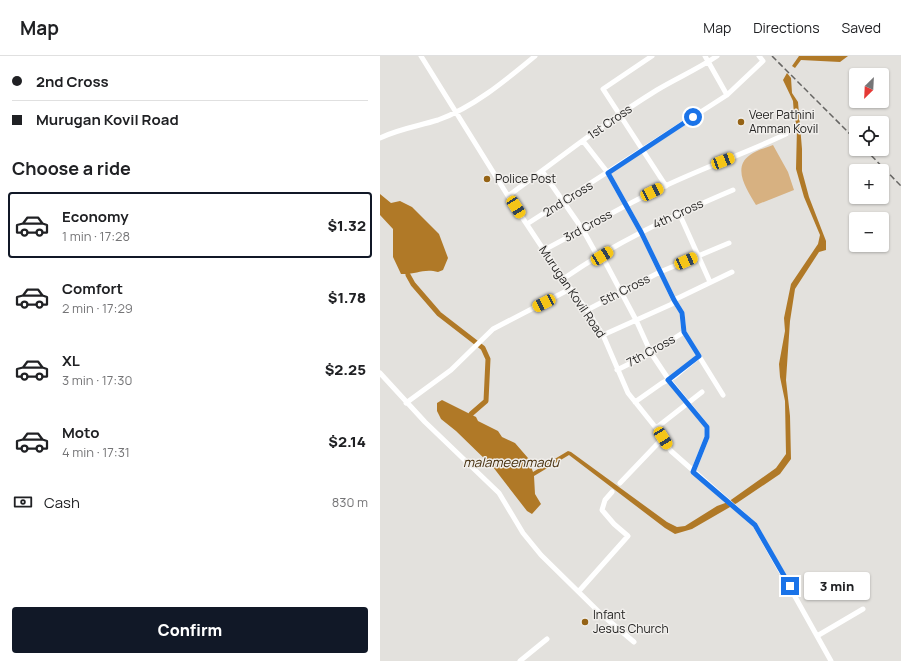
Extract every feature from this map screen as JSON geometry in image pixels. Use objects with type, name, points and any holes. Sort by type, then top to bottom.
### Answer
[{"type":"street","name":"Murugan Kovil Road","points":[[421,56],[456,111],[468,134],[489,163],[508,196],[563,279],[587,310],[603,335],[628,393],[656,428],[671,451],[693,472],[755,525],[817,636]]},
{"type":"street","points":[[380,138],[439,119],[456,111],[512,75],[535,56]]},
{"type":"street","points":[[652,56],[603,89],[621,114],[666,186]]},
{"type":"street","points":[[705,56],[727,95]]},
{"type":"street","name":"1st Cross","points":[[508,196],[583,140],[657,90],[718,56]]},
{"type":"street","name":"2nd Cross","points":[[527,224],[727,95],[763,61],[759,56]]},
{"type":"street","name":"3rd Cross","points":[[544,250],[583,230],[626,205],[666,186],[751,151],[786,134]]},
{"type":"street","points":[[583,140],[608,173],[641,232],[674,300],[682,313],[684,332],[723,395]]},
{"type":"street","points":[[542,172],[564,201],[600,256],[636,320],[651,353],[668,380],[707,427],[707,437],[693,472]]},
{"type":"street","name":"4th Cross","points":[[563,279],[586,263],[641,232],[679,213],[733,190]]},
{"type":"street","points":[[679,213],[710,282]]},
{"type":"street","name":"5th Cross","points":[[587,310],[660,272],[729,242]]},
{"type":"street","points":[[603,335],[672,304],[674,300],[732,272]]},
{"type":"street","points":[[406,403],[451,370],[493,329],[570,289]]},
{"type":"street","name":"7th Cross","points":[[617,370],[651,353],[684,332]]},
{"type":"street","points":[[635,402],[668,380],[699,356]]},
{"type":"street","points":[[380,373],[406,403],[499,493],[523,533],[541,555],[634,642]]},
{"type":"street","points":[[656,428],[702,392]]},
{"type":"street","points":[[620,483],[663,438]]},
{"type":"street","points":[[579,591],[628,536],[614,524],[602,510],[605,500],[612,492]]},
{"type":"street","points":[[831,661],[817,636],[863,609]]},
{"type":"street","points":[[520,661],[547,639]]},
{"type":"shaded area","points":[[773,145],[788,172],[794,190],[756,205],[743,180],[741,173],[742,166],[744,160],[752,153]]},
{"type":"water","points":[[799,56],[848,56],[840,62],[801,60],[795,68],[792,66]]},
{"type":"water","name":"malameenmadu","points":[[787,73],[791,78],[792,93],[798,102],[802,149],[802,171],[809,197],[826,241],[826,250],[819,252],[795,289],[790,321],[786,380],[790,416],[791,459],[780,474],[737,503],[692,529],[675,534],[569,455],[534,476],[535,494],[541,504],[532,514],[527,511],[493,467],[456,431],[441,419],[437,411],[437,403],[442,400],[476,417],[478,421],[498,431],[502,437],[515,443],[528,458],[533,472],[568,451],[571,452],[667,522],[677,527],[685,526],[717,506],[728,502],[776,468],[786,454],[785,401],[779,364],[785,331],[784,318],[791,284],[818,244],[820,235],[804,197],[796,169],[797,127],[793,101],[783,80]]},
{"type":"water","points":[[380,194],[391,203],[400,201],[412,207],[439,234],[448,258],[443,270],[438,272],[424,271],[411,274],[401,274],[393,257],[393,229],[380,215]]},
{"type":"waterway","points":[[408,275],[413,284],[439,314],[483,348],[488,359],[486,401],[471,414]]},
{"type":"railway","points":[[772,56],[849,133]]},
{"type":"railway","points":[[872,156],[901,186]]},
{"type":"place","name":"Veer Pathini Amman Kovil","points":[[741,122]]},
{"type":"place","name":"Police Post","points":[[487,179]]},
{"type":"place","name":"Infant Jesus Church","points":[[585,622]]},
{"type":"route","points":[[693,117],[608,173],[641,232],[674,300],[682,313],[684,332],[699,356],[674,377],[668,380],[707,427],[707,437],[693,472],[755,525],[790,586]]}]
